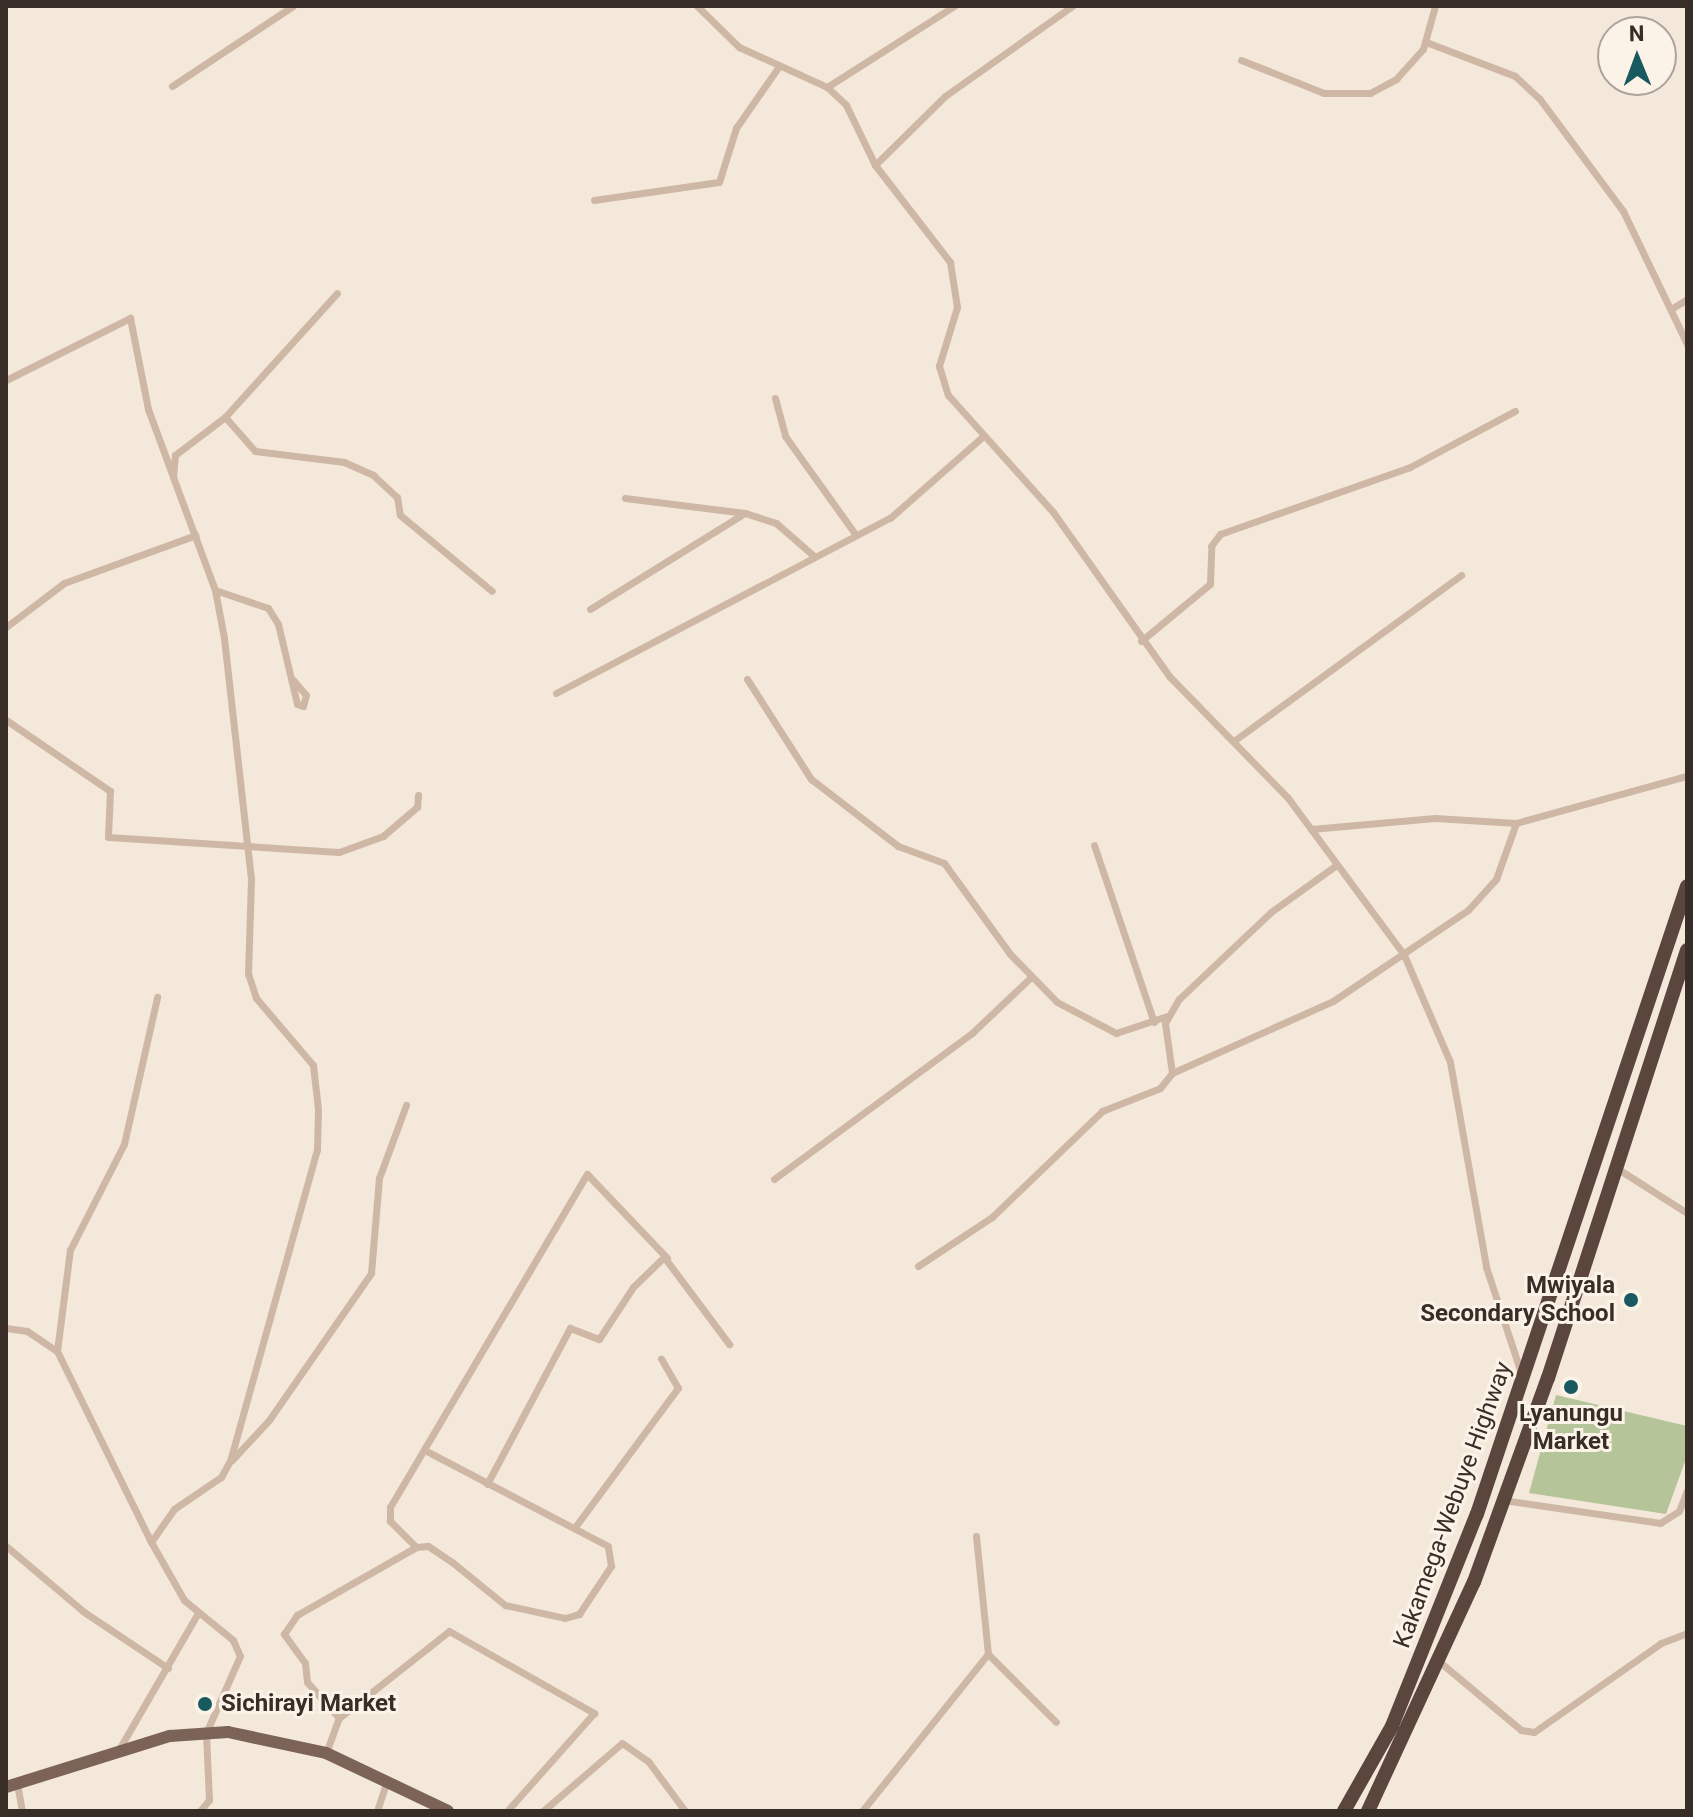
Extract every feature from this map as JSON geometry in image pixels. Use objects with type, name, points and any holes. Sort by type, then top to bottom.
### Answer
[{"type":"highway","name":"Kakamega-Webuye Highway","points":[[1344,1811],[1422,1655],[1524,1380],[1687,886]]},
{"type":"highway","name":"Kakamega-Webuye Highway","points":[[1368,1811],[1441,1663],[1503,1500],[1687,950]]},
{"type":"main road","points":[[12,1785],[118,1751],[206,1733],[257,1735],[326,1753],[448,1811]]},
{"type":"street","points":[[172,86],[293,6]]},
{"type":"street","points":[[697,6],[720,33],[777,69],[827,87],[846,105],[875,165],[950,262],[957,307],[939,377],[981,438],[1053,512],[1141,641],[1235,740],[1311,829],[1335,866],[1404,955],[1450,1062],[1486,1267],[1524,1380]]},
{"type":"street","points":[[827,87],[954,6]]},
{"type":"street","points":[[875,165],[945,96],[1072,6]]},
{"type":"street","points":[[1241,60],[1324,93],[1370,93],[1396,79],[1426,42],[1435,6]]},
{"type":"street","points":[[1426,42],[1515,76],[1539,98],[1623,211],[1687,344]]},
{"type":"street","points":[[594,200],[719,182],[736,128],[777,69]]},
{"type":"street","points":[[173,477],[175,455],[225,417],[337,293]]},
{"type":"street","points":[[1671,309],[1687,299]]},
{"type":"street","points":[[6,380],[130,318],[148,409],[215,590],[247,842],[248,974],[256,998],[313,1065],[317,1150],[230,1461],[221,1477],[174,1509],[151,1542]]},
{"type":"street","points":[[775,398],[785,436],[856,535]]},
{"type":"street","points":[[1141,641],[1210,584],[1211,546],[1220,534],[1410,467],[1515,411]]},
{"type":"street","points":[[225,417],[255,451],[344,462],[373,475],[397,497],[400,515],[492,591]]},
{"type":"street","points":[[556,693],[890,518],[981,438]]},
{"type":"street","points":[[625,498],[745,513],[776,523],[814,556]]},
{"type":"street","points":[[590,609],[745,513]]},
{"type":"street","points":[[6,627],[64,583],[196,535]]},
{"type":"street","points":[[1235,740],[1461,575]]},
{"type":"street","points":[[215,590],[268,608],[293,680]]},
{"type":"street","points":[[747,679],[811,779],[898,846],[944,863],[1031,977],[1103,1031],[1130,1032],[1167,1016],[1271,912],[1335,866]]},
{"type":"street","points":[[6,720],[110,791],[108,837],[247,842],[339,852],[383,836],[417,807],[418,795]]},
{"type":"street","points":[[1311,829],[1435,818],[1516,823],[1687,776]]},
{"type":"street","points":[[918,1266],[992,1217],[1102,1111],[1160,1088],[1172,1073],[1333,1001],[1404,955],[1490,889],[1516,823]]},
{"type":"street","points":[[1094,845],[1154,1022]]},
{"type":"street","points":[[774,1179],[972,1033],[1031,977]]},
{"type":"street","points":[[57,1351],[70,1250],[124,1144],[157,997]]},
{"type":"street","points":[[1167,1016],[1172,1073]]},
{"type":"street","points":[[230,1461],[269,1420],[371,1273],[379,1178],[406,1105]]},
{"type":"street","points":[[1613,1166],[1687,1213]]},
{"type":"street","points":[[416,1547],[388,1514],[428,1452],[587,1174],[667,1258],[729,1344]]},
{"type":"street","points":[[487,1484],[570,1328],[599,1339],[633,1287],[667,1258]]},
{"type":"street","points":[[6,1328],[27,1331],[57,1351],[151,1542],[198,1613],[233,1640],[240,1656],[206,1733],[209,1800],[200,1811]]},
{"type":"street","points":[[575,1527],[678,1388],[661,1358]]},
{"type":"street","points":[[339,1718],[307,1682],[305,1663],[284,1634],[297,1615],[416,1547],[428,1546],[505,1605],[570,1618],[613,1558],[608,1546],[575,1527],[428,1452]]},
{"type":"street","points":[[1503,1500],[1660,1523],[1679,1511],[1687,1490]]},
{"type":"street","points":[[976,1536],[988,1654],[1056,1722]]},
{"type":"street","points":[[6,1546],[84,1612],[168,1668]]},
{"type":"street","points":[[118,1751],[198,1613]]},
{"type":"street","points":[[326,1753],[339,1718],[449,1631],[591,1709],[594,1718],[507,1811]]},
{"type":"street","points":[[1441,1663],[1529,1733],[1661,1643],[1687,1633]]},
{"type":"street","points":[[862,1811],[988,1654]]},
{"type":"street","points":[[543,1811],[622,1743],[648,1761],[685,1811]]},
{"type":"street","points":[[377,1811],[387,1780]]},
{"type":"street","points":[[12,1785],[22,1811]]},
{"type":"green space","points":[[1556,1395],[1687,1426],[1687,1456],[1666,1514],[1529,1493]]},
{"type":"place","name":"Mwiyala Secondary School","points":[[1631,1300]]},
{"type":"place","name":"Lyanungu Market","points":[[1571,1387]]},
{"type":"place","name":"Sichirayi Market","points":[[205,1704]]}]
